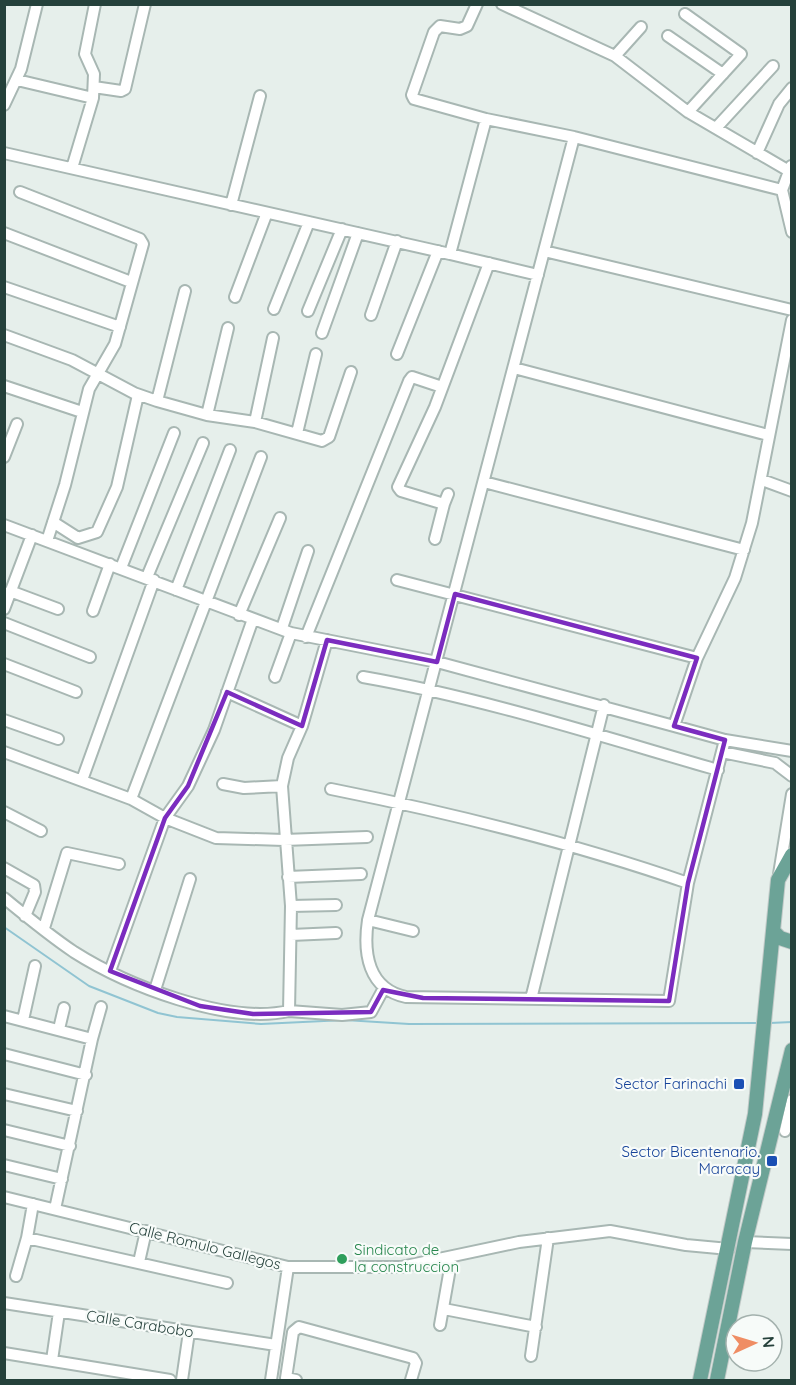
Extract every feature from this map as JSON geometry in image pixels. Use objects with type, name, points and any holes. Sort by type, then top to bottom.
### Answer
[{"type":"main road","points":[[700,1380],[729,1249],[755,1114],[778,880],[792,855]]},
{"type":"main road","points":[[773,931],[780,938],[792,942]]},
{"type":"main road","points":[[717,1380],[745,1242],[783,1130],[792,1050]]},
{"type":"street","points":[[4,105],[17,80],[38,4]]},
{"type":"street","points":[[72,168],[93,92],[93,70],[85,54],[95,4]]},
{"type":"street","points":[[17,80],[93,92],[121,92],[125,89],[145,4]]},
{"type":"street","points":[[477,4],[467,26],[460,28],[440,26],[434,32],[412,95],[418,101],[486,119],[574,137],[782,190]]},
{"type":"street","points":[[506,5],[615,56],[688,112],[757,153],[790,167],[782,190],[792,232]]},
{"type":"street","points":[[685,14],[741,54],[688,112]]},
{"type":"street","points":[[615,56],[641,27]]},
{"type":"street","points":[[668,36],[723,74]]},
{"type":"street","points":[[716,128],[772,66]]},
{"type":"street","points":[[757,153],[779,104],[792,88]]},
{"type":"street","points":[[231,205],[260,96]]},
{"type":"street","points":[[450,254],[486,119]]},
{"type":"street","points":[[574,137],[368,920],[368,960],[376,980],[384,988],[406,997],[669,1000],[688,883],[718,770],[727,753],[730,740]]},
{"type":"street","points":[[4,153],[538,275]]},
{"type":"street","points":[[20,192],[140,239],[142,244],[110,357],[98,374],[82,412],[65,485],[47,541]]},
{"type":"street","points":[[235,297],[266,214]]},
{"type":"street","points":[[274,309],[309,222]]},
{"type":"street","points":[[308,311],[342,229]]},
{"type":"street","points":[[4,233],[131,282]]},
{"type":"street","points":[[322,333],[358,233]]},
{"type":"street","points":[[371,315],[397,241]]},
{"type":"street","points":[[397,354],[438,251]]},
{"type":"street","points":[[544,251],[792,310]]},
{"type":"street","points":[[435,539],[446,499],[401,491],[398,487],[442,387],[489,263]]},
{"type":"street","points":[[4,287],[120,327]]},
{"type":"street","points":[[157,401],[185,291]]},
{"type":"street","points":[[674,726],[696,658],[735,578],[744,550],[762,480],[768,435],[792,320]]},
{"type":"street","points":[[207,415],[228,328]]},
{"type":"street","points":[[4,335],[72,360],[138,395],[207,415],[255,422],[322,441],[329,436],[351,372]]},
{"type":"street","points":[[255,422],[273,338]]},
{"type":"street","points":[[297,433],[316,354]]},
{"type":"street","points":[[514,368],[768,435]]},
{"type":"street","points":[[306,637],[409,381],[412,377],[417,377],[442,387]]},
{"type":"street","points":[[4,386],[82,412]]},
{"type":"street","points":[[53,522],[78,538],[97,532],[117,487],[138,395]]},
{"type":"street","points":[[4,458],[16,424]]},
{"type":"street","points":[[93,611],[116,566],[174,433]]},
{"type":"street","points":[[82,780],[150,578],[203,443]]},
{"type":"street","points":[[176,590],[230,450]]},
{"type":"street","points":[[131,799],[261,457]]},
{"type":"street","points":[[762,480],[792,491]]},
{"type":"street","points":[[484,482],[744,550]]},
{"type":"street","points":[[239,615],[280,518]]},
{"type":"street","points":[[4,525],[150,578],[239,615],[306,637],[437,662],[604,705],[674,726],[730,740],[792,751]]},
{"type":"street","points":[[4,609],[32,535]]},
{"type":"street","points":[[276,677],[308,551]]},
{"type":"street","points":[[397,580],[696,658]]},
{"type":"street","points":[[10,591],[58,609]]},
{"type":"street","points":[[110,971],[165,819],[188,786],[214,729],[253,619]]},
{"type":"street","points":[[4,623],[90,657]]},
{"type":"street","points":[[289,1011],[291,906],[284,840],[282,786],[288,758],[302,726],[327,640]]},
{"type":"street","points":[[4,664],[76,692]]},
{"type":"street","points":[[363,677],[430,689],[597,733],[718,770]]},
{"type":"street","points":[[227,692],[302,726]]},
{"type":"street","points":[[531,999],[604,705]]},
{"type":"street","points":[[4,720],[58,739]]},
{"type":"street","points":[[4,752],[131,799],[165,819],[216,838],[284,840],[367,837]]},
{"type":"street","points":[[727,753],[776,763],[792,776]]},
{"type":"street","points":[[223,784],[244,788],[282,786]]},
{"type":"street","points":[[331,789],[400,803],[568,846],[688,883]]},
{"type":"street","points":[[778,880],[792,794]]},
{"type":"street","points":[[4,812],[41,831]]},
{"type":"street","points":[[44,928],[67,853],[119,864]]},
{"type":"street","points":[[4,868],[34,885],[35,892],[25,916]]},
{"type":"street","points":[[288,877],[361,874]]},
{"type":"street","points":[[155,990],[190,879]]},
{"type":"street","points":[[4,898],[75,952],[110,971],[200,1006],[253,1014],[289,1011],[342,1015],[371,1012],[384,988]]},
{"type":"street","points":[[291,906],[336,905]]},
{"type":"street","points":[[368,920],[413,931]]},
{"type":"street","points":[[291,936],[336,933]]},
{"type":"street","points":[[23,1020],[35,966]]},
{"type":"street","points":[[55,1209],[101,1007]]},
{"type":"street","points":[[59,1029],[64,1008]]},
{"type":"street","points":[[4,1016],[92,1039]]},
{"type":"street","points":[[4,1054],[86,1075]]},
{"type":"street","points":[[4,1094],[77,1111]]},
{"type":"street","points":[[4,1130],[70,1146]]},
{"type":"street","points":[[4,1165],[62,1179]]},
{"type":"street","name":"Calle Romulo Gallegos","points":[[4,1197],[288,1267],[401,1267],[548,1239],[619,1231],[686,1245],[729,1249]]},
{"type":"street","points":[[16,1276],[27,1238],[33,1204]]},
{"type":"street","points":[[139,1262],[146,1231]]},
{"type":"street","points":[[27,1238],[227,1283]]},
{"type":"street","points":[[531,1356],[548,1239]]},
{"type":"street","points":[[745,1242],[792,1244]]},
{"type":"street","points":[[440,1325],[452,1257]]},
{"type":"street","points":[[288,1267],[271,1379],[291,1379],[293,1332],[299,1327],[413,1358],[416,1363],[411,1380]]},
{"type":"street","name":"Calle Carabobo","points":[[4,1303],[276,1345]]},
{"type":"street","points":[[444,1309],[536,1327]]},
{"type":"street","points":[[52,1360],[59,1312]]},
{"type":"street","points":[[182,1380],[189,1332]]},
{"type":"street","points":[[4,1353],[170,1380]]},
{"type":"highlighted area","points":[[455,594],[697,658],[674,726],[725,740],[688,883],[669,1001],[423,998],[383,990],[371,1012],[253,1014],[200,1006],[110,971],[165,818],[188,786],[227,692],[302,726],[327,640],[437,662]]},
{"type":"waterway","points":[[4,927],[89,986],[158,1013],[177,1017],[261,1024],[345,1020],[409,1024],[759,1023]]},
{"type":"waterway","points":[[770,1023],[792,1022]]},
{"type":"place","name":"Sector Farinachi","points":[[739,1084]]},
{"type":"place","name":"Sector Bicentenario. Maracay","points":[[772,1161]]},
{"type":"place","name":"Sindicato de la construccion","points":[[342,1259]]}]
